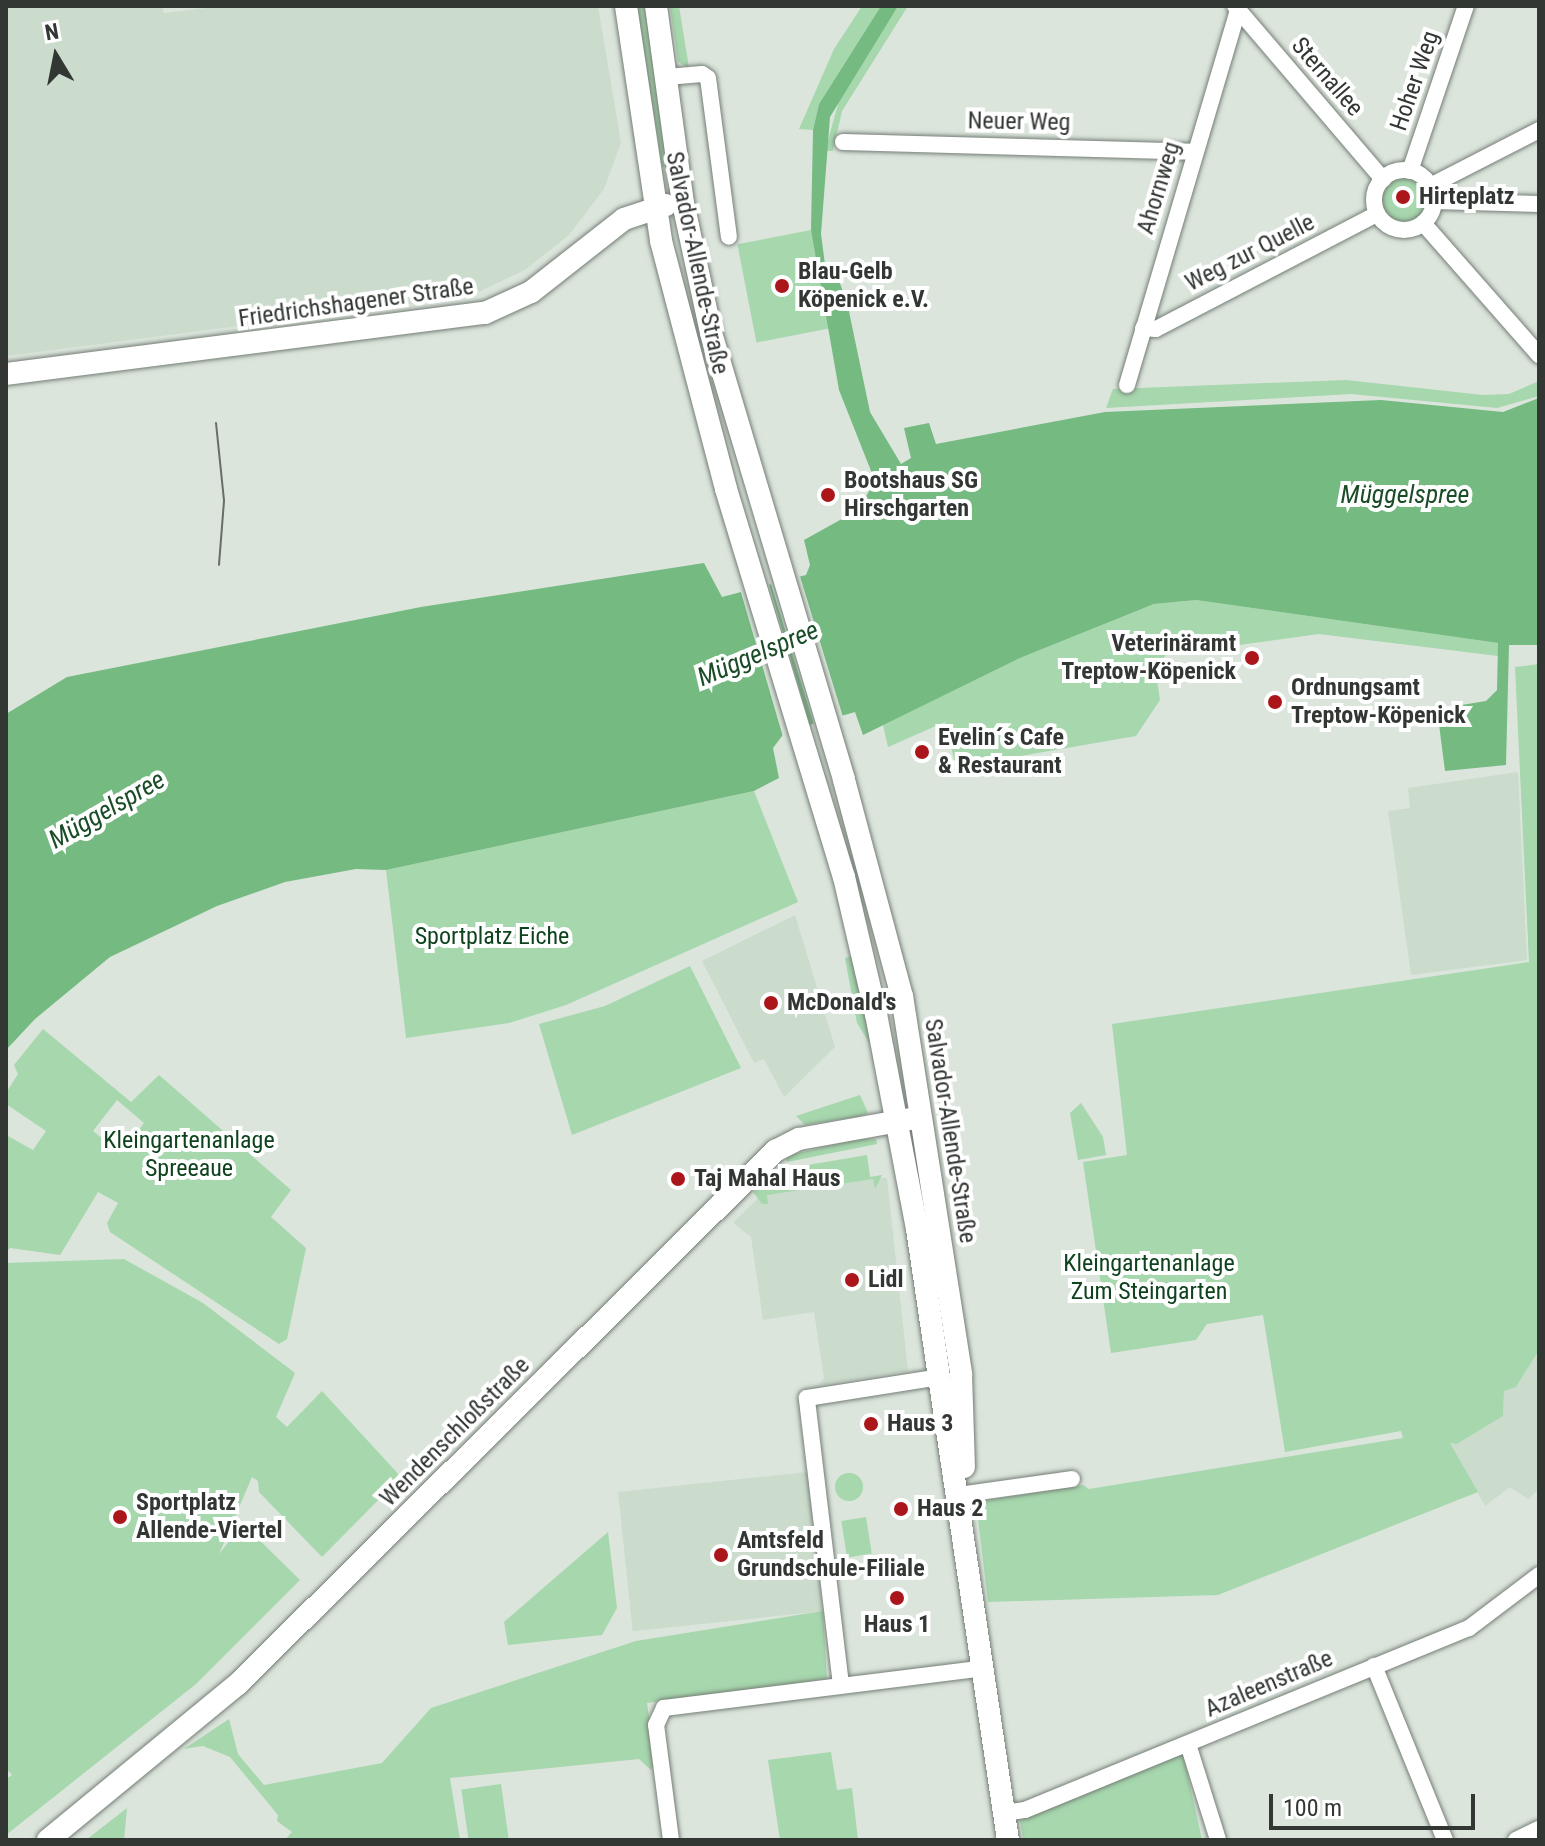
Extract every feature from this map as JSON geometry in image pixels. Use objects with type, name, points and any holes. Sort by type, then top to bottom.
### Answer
[{"type":"main road","name":"Salvador-Allende-Straße","points":[[626,6],[653,208],[737,526],[817,788],[861,946],[897,1121],[958,1495],[1008,1840]]},
{"type":"main road","name":"Salvador-Allende-Straße","points":[[656,6],[683,203],[725,389],[844,780],[902,996],[961,1374],[966,1462],[958,1495]]},
{"type":"main road","name":"Friedrichshagener Straße","points":[[6,374],[485,313],[531,292],[612,226],[653,208],[683,203]]},
{"type":"main road","name":"Wendenschloßstraße","points":[[48,1840],[238,1684],[775,1151],[799,1139],[922,1116]]},
{"type":"street","name":"Hoher Weg","points":[[1410,171],[1466,6]]},
{"type":"street","name":"Ahornweg","points":[[1127,385],[1237,7]]},
{"type":"street","name":"Sternallee","points":[[1237,7],[1383,179]]},
{"type":"street","name":"Salvador-Allende-Straße","points":[[667,77],[702,74],[708,78],[729,237]]},
{"type":"street","points":[[1423,223],[1432,194],[1539,130]]},
{"type":"street","name":"Neuer Weg","points":[[843,142],[1195,152]]},
{"type":"street","points":[[1423,223],[1398,230],[1377,214],[1374,199],[1383,179],[1410,171],[1432,194],[1539,204]]},
{"type":"street","name":"Weg zur Quelle","points":[[1143,328],[1156,329],[1377,214]]},
{"type":"street","points":[[1423,223],[1539,355]]},
{"type":"street","points":[[841,1685],[807,1398],[939,1377]]},
{"type":"street","points":[[958,1495],[1072,1479]]},
{"type":"street","name":"Azaleenstraße","points":[[1005,1813],[1188,1744],[1469,1628],[1539,1575]]},
{"type":"street","points":[[1374,1666],[1445,1840]]},
{"type":"street","points":[[671,1840],[656,1725],[664,1708],[983,1668]]},
{"type":"street","points":[[1188,1744],[1218,1840]]},
{"type":"street","points":[[1516,1840],[1539,1829]]},
{"type":"shaded area","points":[[6,6],[162,6],[164,13],[223,6],[598,6],[621,143],[604,189],[569,235],[525,270],[470,296],[6,356]]},
{"type":"shaded area","points":[[1518,772],[1527,960],[1411,975],[1388,811],[1410,808],[1408,788]]},
{"type":"shaded area","points":[[795,915],[835,1047],[784,1097],[764,1059],[754,1063],[702,961]]},
{"type":"shaded area","points":[[868,1164],[870,1177],[887,1178],[908,1371],[819,1385],[824,1378],[814,1312],[763,1320],[751,1237],[733,1223],[765,1191]]},
{"type":"shaded area","points":[[1539,1350],[1539,1489],[1528,1499],[1510,1487],[1485,1506],[1450,1443],[1457,1444],[1503,1416],[1504,1391],[1516,1387]]},
{"type":"shaded area","name":"Amtsfeld Grundschule-Filiale","points":[[808,1472],[823,1611],[633,1631],[618,1492]]},
{"type":"green space","points":[[637,6],[648,6],[670,166],[662,167]]},
{"type":"green space","points":[[670,6],[679,6],[689,68],[678,62]]},
{"type":"green space","points":[[862,6],[881,6],[819,104],[813,130],[799,129],[834,49]]},
{"type":"green space","points":[[898,6],[908,6],[842,111],[833,151],[825,151],[842,90]]},
{"type":"green space","points":[[1403,176],[1420,183],[1427,200],[1420,217],[1403,224],[1386,217],[1379,200],[1386,183]]},
{"type":"green space","name":"Blau-Gelb Köpenick e.V.","points":[[811,230],[830,328],[756,342],[737,244]]},
{"type":"green space","points":[[1346,380],[1483,395],[1509,394],[1539,381],[1539,396],[1497,408],[1351,394],[1106,408],[1113,389]]},
{"type":"green space","points":[[1196,600],[1498,643],[1498,656],[1319,634],[1166,655],[1155,667],[1160,700],[1136,736],[1009,758],[966,772],[956,767],[945,722],[888,747],[883,725],[1020,658],[1154,604]]},
{"type":"green space","name":"Kleingartenanlage Zum Steingarten","points":[[1539,664],[1539,1350],[1516,1387],[1504,1391],[1503,1416],[1457,1444],[1450,1443],[1478,1492],[1218,1595],[988,1602],[976,1502],[1083,1485],[1089,1489],[1403,1438],[1401,1431],[1285,1452],[1263,1315],[1207,1324],[1196,1340],[1111,1353],[1083,1162],[1127,1155],[1112,1024],[1529,962],[1515,667]]},
{"type":"green space","name":"Sportplatz Eiche","points":[[754,791],[798,902],[566,1005],[509,1023],[406,1038],[386,870]]},
{"type":"green space","points":[[852,956],[872,1047],[857,1023],[845,958]]},
{"type":"green space","points":[[690,966],[741,1068],[572,1135],[539,1024],[605,1006]]},
{"type":"green space","name":"Kleingartenanlage Spreeaue","points":[[43,1029],[131,1102],[159,1075],[291,1190],[271,1217],[306,1248],[287,1339],[279,1344],[110,1232],[107,1223],[118,1203],[98,1192],[60,1255],[10,1248],[6,1252],[6,1135],[33,1150],[46,1131],[6,1104],[6,1093],[18,1074],[14,1065]],"holes":[[[117,1100],[144,1123],[120,1153],[93,1131]]]},
{"type":"green space","points":[[860,1095],[868,1113],[861,1116],[805,1125],[796,1116]]},
{"type":"green space","points":[[1081,1103],[1103,1137],[1106,1155],[1078,1160],[1070,1113]]},
{"type":"green space","points":[[859,1139],[876,1139],[877,1144],[787,1162],[785,1156]]},
{"type":"green space","points":[[867,1155],[870,1177],[882,1175],[875,1189],[873,1179],[767,1195],[768,1204],[762,1204],[753,1192],[784,1169]]},
{"type":"green space","name":"Sportplatz Allende-Viertel","points":[[124,1259],[203,1303],[295,1373],[276,1417],[287,1427],[322,1391],[401,1477],[322,1557],[259,1492],[258,1481],[252,1477],[219,1554],[243,1524],[300,1580],[196,1684],[6,1835],[6,1779],[12,1775],[6,1768],[6,1263]]},
{"type":"green space","points":[[849,1473],[859,1477],[863,1487],[859,1497],[849,1501],[839,1497],[835,1487],[839,1477]]},
{"type":"green space","points":[[866,1517],[872,1554],[847,1557],[841,1521]]},
{"type":"green space","points":[[608,1532],[617,1608],[602,1635],[508,1645],[504,1622]]},
{"type":"green space","points":[[823,1611],[827,1679],[647,1703],[656,1761],[651,1770],[639,1759],[450,1778],[460,1840],[285,1840],[292,1832],[277,1821],[278,1815],[230,1757],[203,1746],[184,1749],[229,1719],[238,1754],[264,1785],[382,1763],[431,1708],[636,1641]]},
{"type":"green space","points":[[831,1752],[837,1790],[852,1788],[858,1840],[780,1840],[768,1760]]},
{"type":"green space","points":[[1183,1753],[1202,1840],[1023,1840],[1020,1820]]},
{"type":"green space","points":[[501,1784],[509,1840],[468,1840],[461,1790]]},
{"type":"green space","points":[[127,1808],[124,1840],[86,1840]]},
{"type":"water","name":"Müggelspree","points":[[881,6],[898,6],[830,117],[821,234],[827,280],[839,281],[847,302],[870,412],[901,464],[911,458],[904,428],[929,423],[936,444],[1105,412],[1381,400],[1503,412],[1539,398],[1539,645],[1509,645],[1506,765],[1445,771],[1437,709],[1486,701],[1497,690],[1498,643],[1196,600],[1154,604],[1020,658],[863,735],[855,712],[785,732],[773,748],[779,778],[754,791],[386,870],[356,869],[285,882],[217,906],[110,957],[35,1019],[6,1050],[6,714],[67,677],[421,607],[704,563],[722,597],[806,575],[810,565],[804,540],[858,510],[875,481],[839,390],[811,230],[813,130],[819,104]]},
{"type":"pier","points":[[799,573],[843,717],[814,726],[770,582]]},
{"type":"pier","points":[[768,581],[810,725],[786,724],[789,733],[783,737],[740,589]]},
{"type":"tram line","points":[[216,423],[224,501],[219,565]]},
{"type":"place","name":"Hirteplatz","points":[[1403,197]]},
{"type":"place","name":"Blau-Gelb Köpenick e.V.","points":[[782,286]]},
{"type":"place","name":"Bootshaus SG Hirschgarten","points":[[828,495]]},
{"type":"place","name":"Veterinäramt Treptow-Köpenick","points":[[1252,658]]},
{"type":"place","name":"Ordnungsamt Treptow-Köpenick","points":[[1275,702]]},
{"type":"place","name":"Evelin´s Cafe & Restaurant","points":[[922,752]]},
{"type":"place","name":"McDonald's","points":[[771,1003]]},
{"type":"place","name":"Taj Mahal Haus","points":[[678,1179]]},
{"type":"place","name":"Lidl","points":[[852,1280]]},
{"type":"place","name":"Haus 3","points":[[871,1424]]},
{"type":"place","name":"Haus 2","points":[[901,1509]]},
{"type":"place","name":"Sportplatz Allende-Viertel","points":[[120,1517]]},
{"type":"place","name":"Amtsfeld Grundschule-Filiale","points":[[721,1555]]},
{"type":"place","name":"Haus 1","points":[[897,1598]]}]
